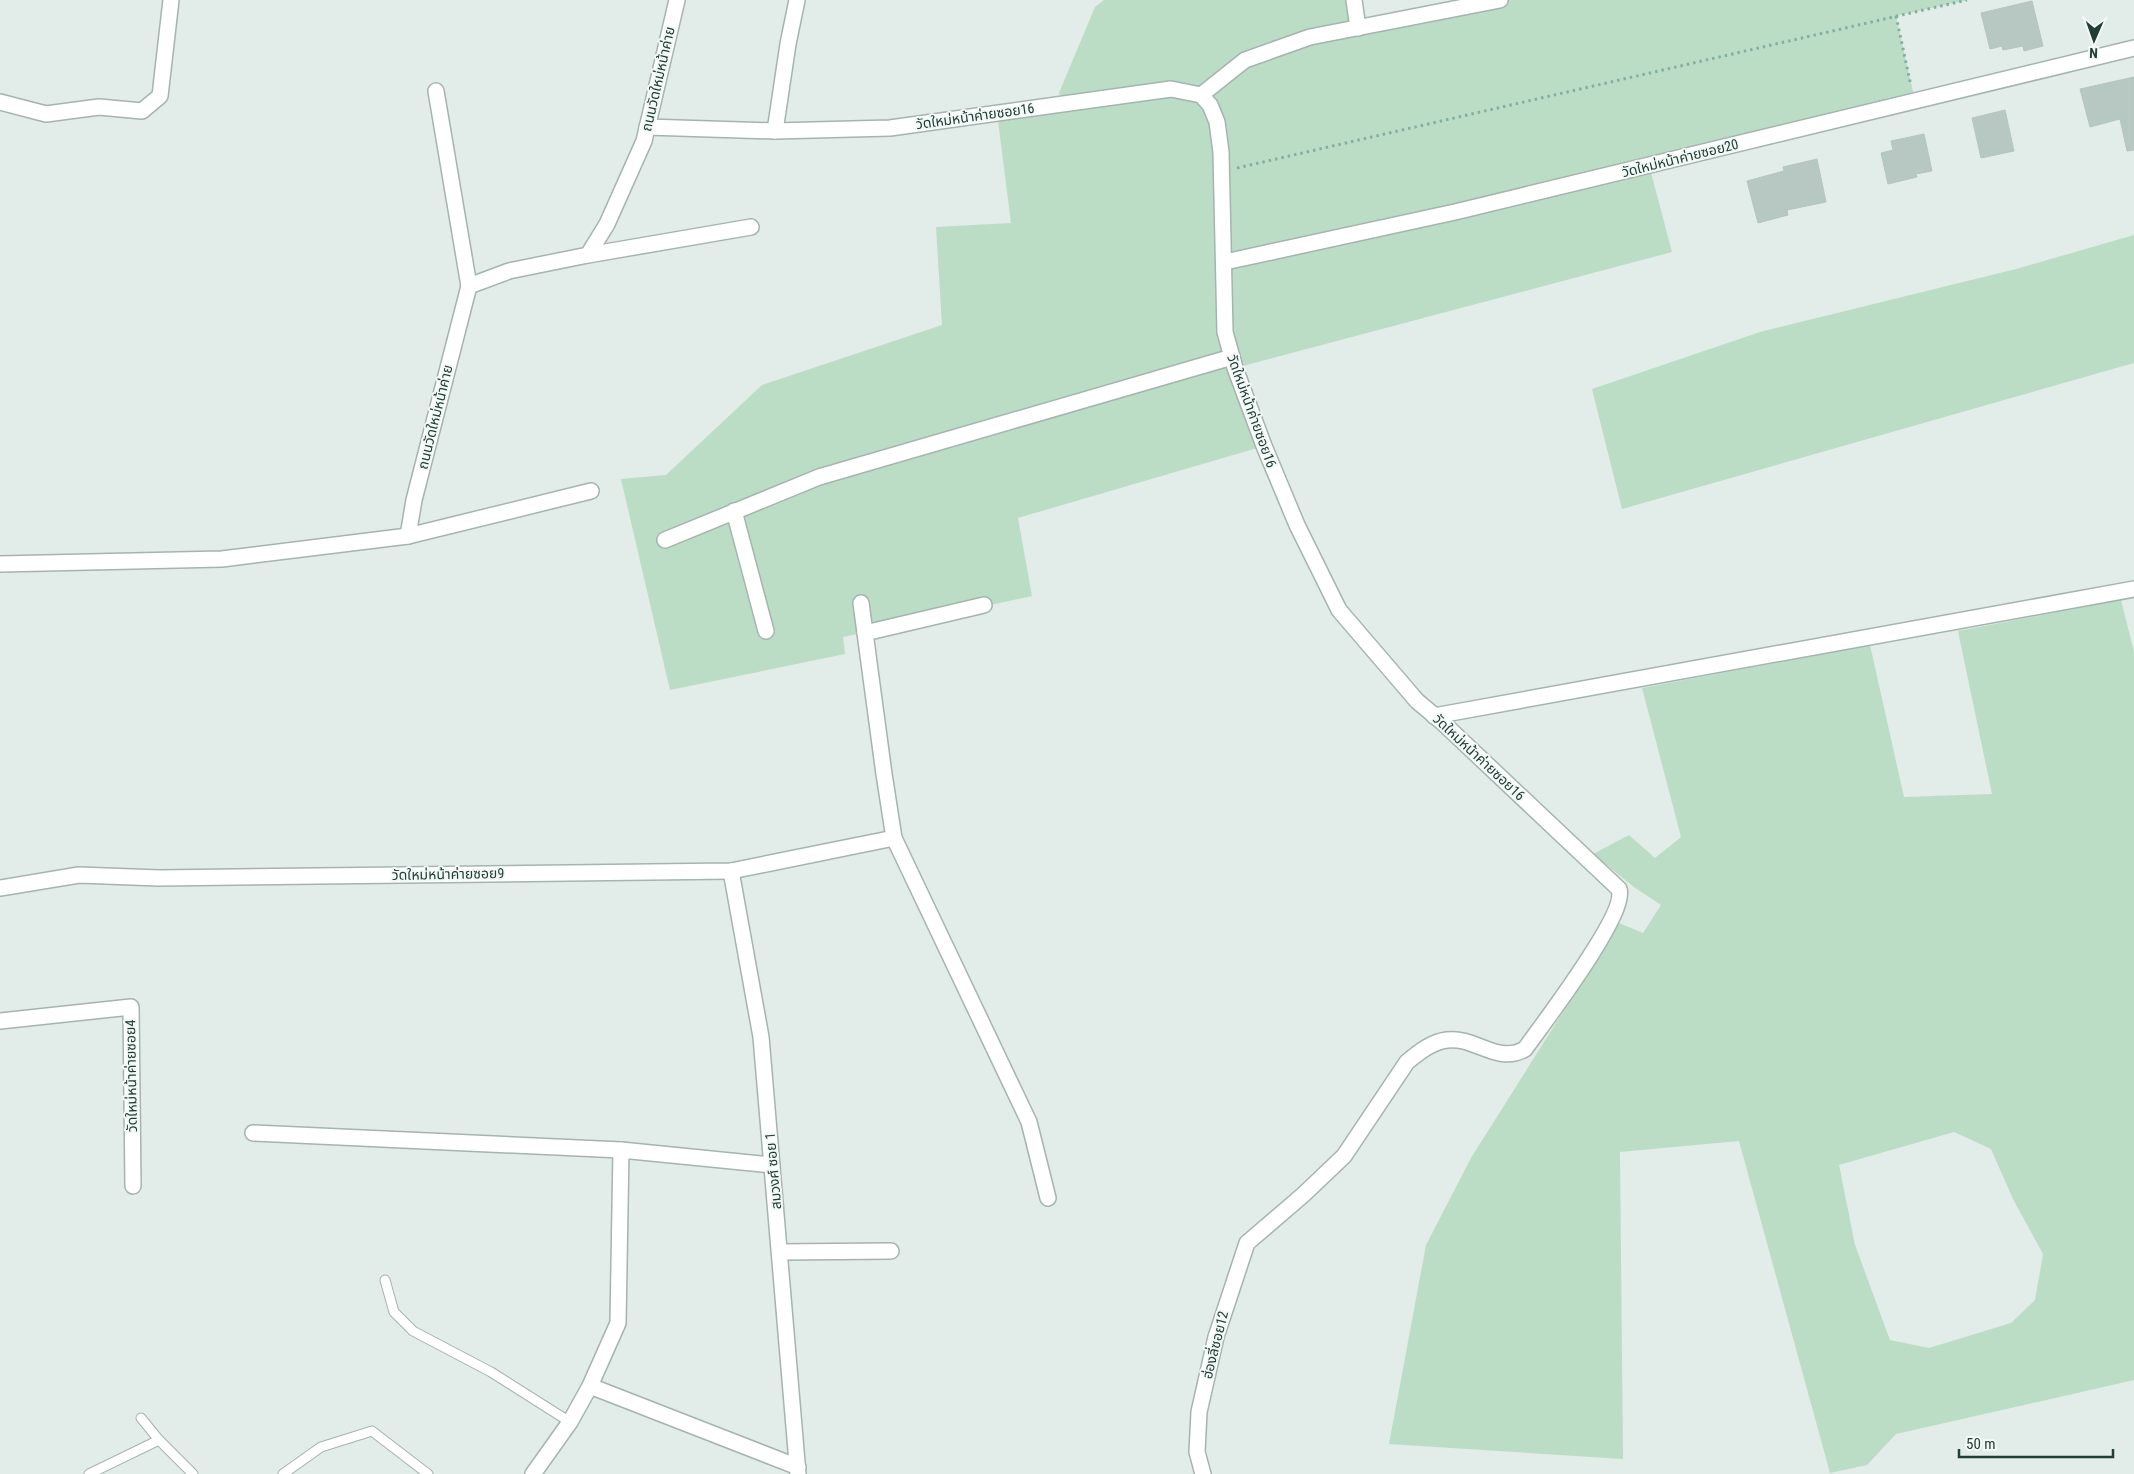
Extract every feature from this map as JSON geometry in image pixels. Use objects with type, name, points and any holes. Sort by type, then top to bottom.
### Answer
[{"type":"street","points":[[0,102],[46,114],[99,107],[142,111],[160,96],[171,0]]},
{"type":"street","name":"ถนนวัดใหม่หน้าค่าย","points":[[588,255],[607,224],[644,141],[676,0]]},
{"type":"street","points":[[775,131],[788,44],[797,0]]},
{"type":"street","points":[[1354,0],[1358,28]]},
{"type":"street","points":[[1201,95],[1245,60],[1310,37],[1500,0]]},
{"type":"street","name":"วัดใหม่หน้าค่ายซอย20","points":[[1225,262],[1455,212],[2134,48]]},
{"type":"street","name":"วัดใหม่หน้าค่ายซอย16","points":[[647,127],[775,131],[890,128],[1171,88],[1201,95],[1210,105],[1217,122],[1221,172],[1225,262],[1225,332],[1264,446],[1293,516],[1339,610],[1417,701],[1554,826],[1619,889],[1621,894],[1598,944],[1524,1050],[1517,1054],[1505,1056],[1460,1039],[1447,1040]]},
{"type":"street","points":[[436,91],[469,286],[508,271],[751,227]]},
{"type":"street","name":"ถนนวัดใหม่หน้าค่าย","points":[[408,536],[414,500],[469,286]]},
{"type":"street","points":[[665,540],[819,477],[1232,357]]},
{"type":"street","points":[[0,564],[222,559],[408,536],[591,491]]},
{"type":"street","points":[[734,511],[766,631]]},
{"type":"street","points":[[1434,716],[2134,589]]},
{"type":"street","points":[[861,603],[894,838],[1029,1122],[1048,1198]]},
{"type":"street","points":[[865,632],[984,605]]},
{"type":"street","name":"วัดใหม่หน้าค่ายซอย9","points":[[0,888],[79,875],[159,878],[731,871],[894,838]]},
{"type":"street","name":"สมวงศ์ ซอย 1","points":[[731,871],[761,1037],[798,1471]]},
{"type":"street","name":"วัดใหม่หน้าค่ายซอย4","points":[[0,1021],[131,1007],[133,1186]]},
{"type":"street","name":"ฮ่องลี่ซอย12","points":[[1203,1474],[1197,1452],[1199,1412],[1216,1337],[1247,1243],[1304,1195],[1344,1156],[1407,1062],[1436,1042],[1447,1040]]},
{"type":"street","points":[[253,1133],[621,1150],[772,1165]]},
{"type":"street","points":[[533,1474],[570,1422],[590,1386],[618,1323],[621,1150]]},
{"type":"street","points":[[780,1252],[891,1250]]},
{"type":"street","points":[[590,1386],[798,1471]]},
{"type":"lane","points":[[385,1280],[394,1312],[413,1331],[491,1372],[570,1422]]},
{"type":"lane","points":[[141,1418],[159,1440],[193,1474]]},
{"type":"lane","points":[[283,1474],[321,1447],[372,1431],[428,1474]]},
{"type":"lane","points":[[89,1474],[159,1440]]},
{"type":"path","points":[[1221,172],[1967,0]]},
{"type":"path","points":[[1896,16],[1915,101]]},
{"type":"green space","points":[[1104,0],[1354,0],[1358,27],[1497,0],[1967,0],[1896,16],[1915,101],[1649,165],[1672,252],[1235,368],[1264,446],[1018,518],[1032,596],[843,637],[845,654],[670,690],[621,479],[666,475],[762,385],[942,325],[936,227],[1011,223],[997,113],[1066,103],[1059,93],[1095,7]]},
{"type":"green space","points":[[2134,235],[2134,363],[1622,509],[1592,389],[1760,332],[2016,269]]},
{"type":"green space","points":[[2121,600],[2134,652],[2134,1380],[1896,1434],[1867,1465],[1830,1473],[1739,1141],[1620,1152],[1623,1459],[1389,1444],[1426,1245],[1471,1158],[1619,923],[1643,933],[1661,905],[1634,887],[1593,854],[1629,835],[1655,858],[1681,837],[1642,688],[1870,645],[1904,797],[1992,794],[1958,631]],"holes":[[[1954,1132],[1991,1149],[2013,1199],[2043,1254],[2035,1300],[2011,1323],[1929,1348],[1890,1340],[1855,1245],[1839,1165]]]},
{"type":"building","points":[[2032,1],[2043,46],[2024,51],[2023,46],[2003,50],[2002,46],[1990,49],[1981,13]]},
{"type":"building","points":[[2134,77],[2134,150],[2127,151],[2120,119],[2090,127],[2080,89]]},
{"type":"building","points":[[2005,110],[2014,151],[1981,158],[1972,118]]},
{"type":"building","points":[[1924,134],[1932,171],[1916,174],[1917,177],[1888,184],[1881,153],[1893,150],[1891,141]]},
{"type":"building","points":[[1817,159],[1826,202],[1787,210],[1788,215],[1758,223],[1747,181],[1784,171],[1783,167]]}]
